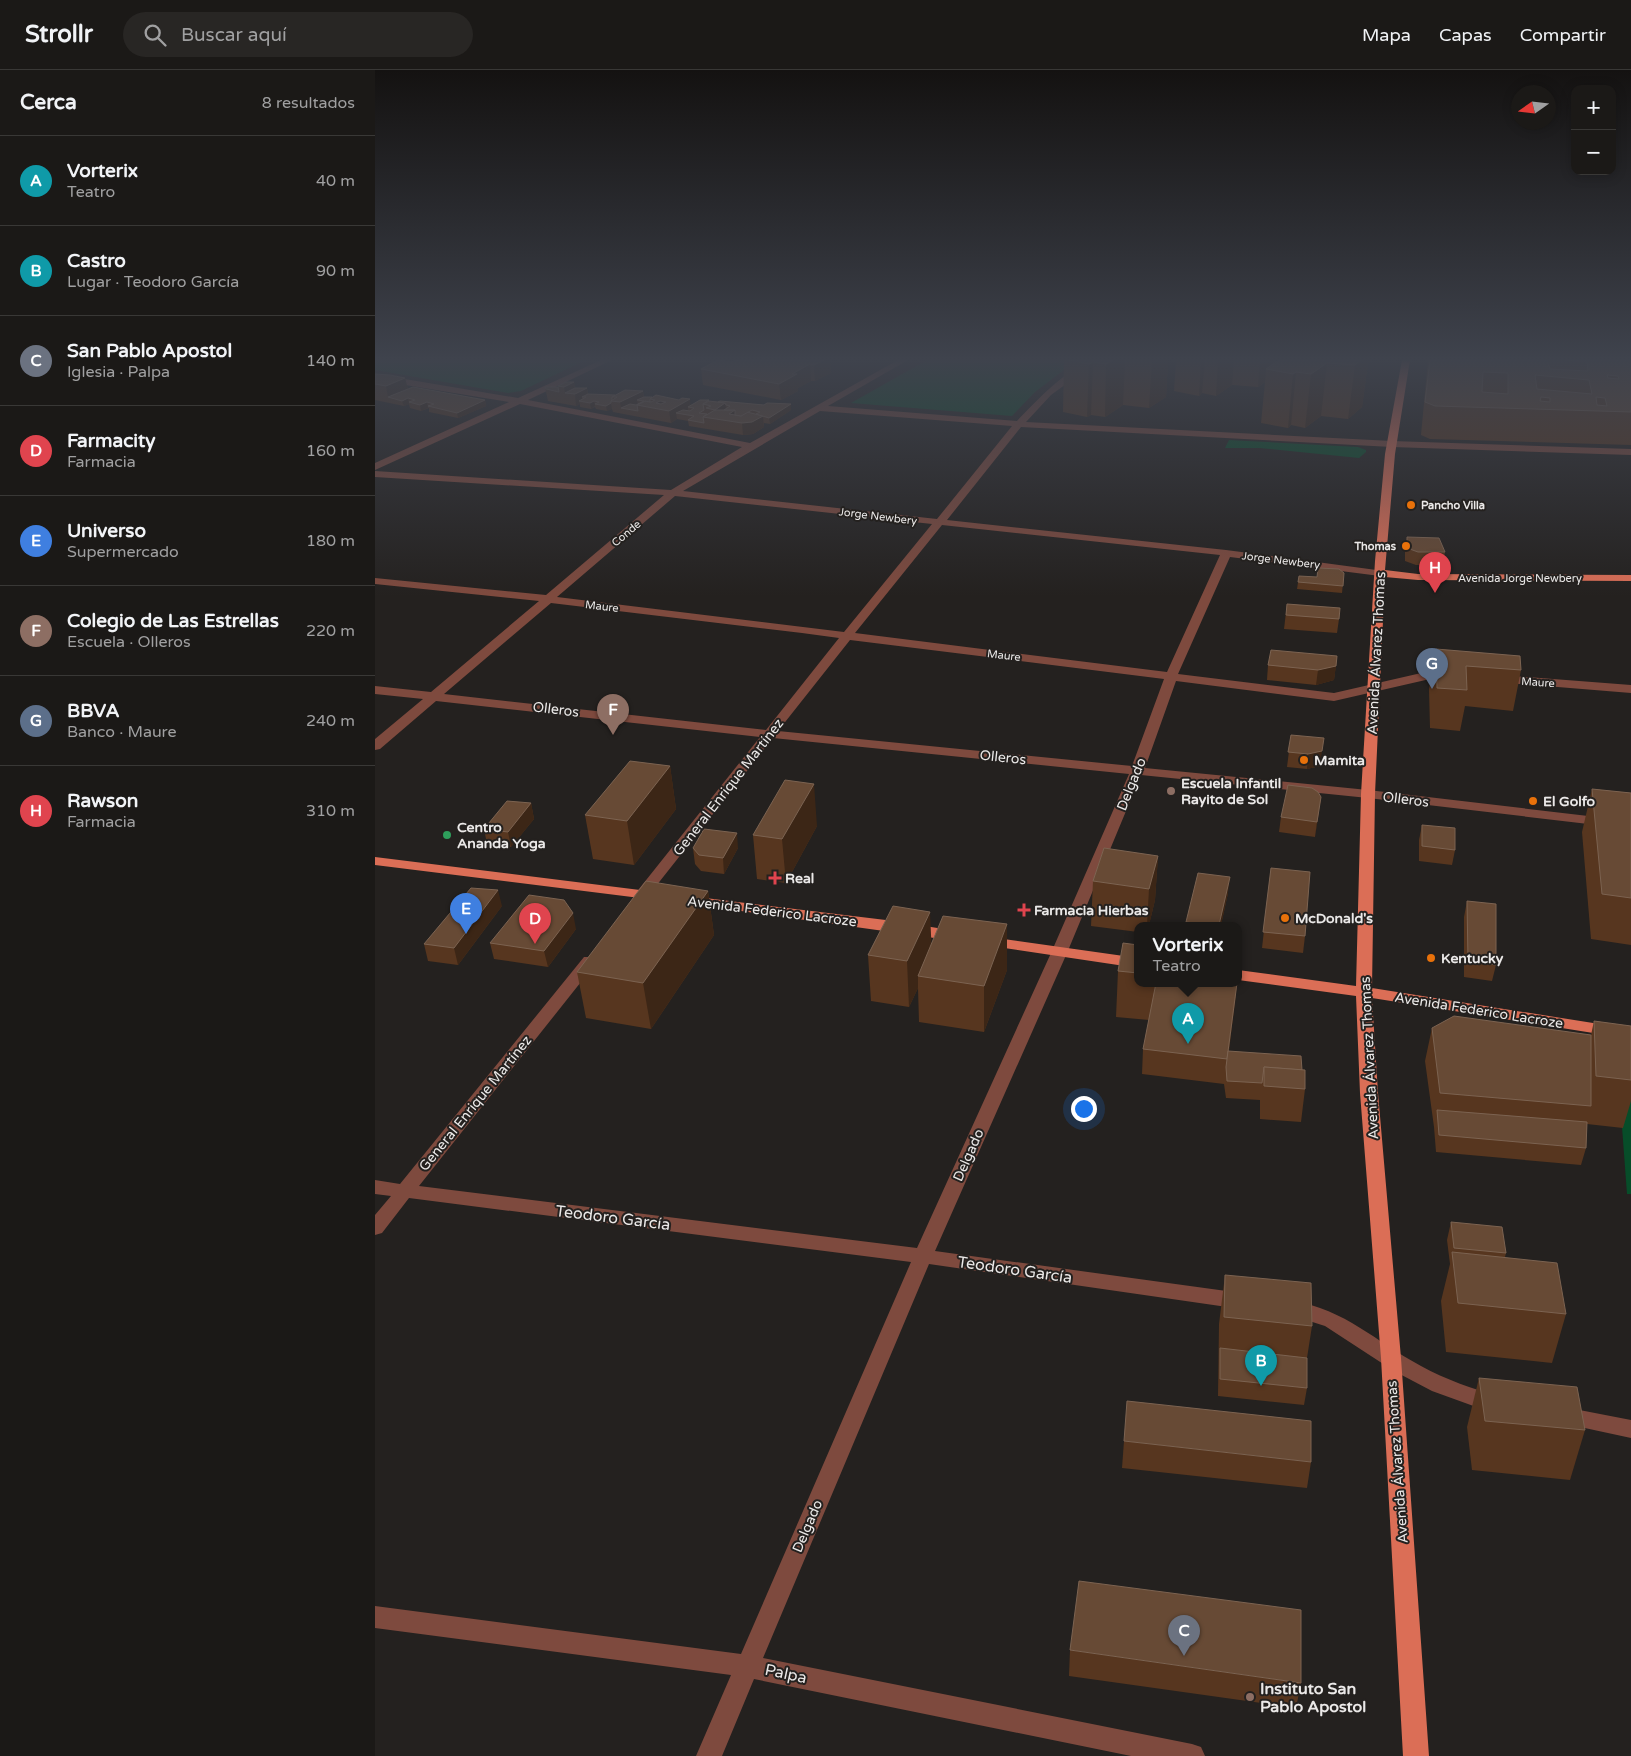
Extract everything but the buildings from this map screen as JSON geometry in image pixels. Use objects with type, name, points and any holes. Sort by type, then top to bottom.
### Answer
[{"type":"main road","name":"Avenida Álvarez Thomas","points":[[1393,439],[1380,574],[1374,688],[1369,794],[1364,992],[1369,1093],[1391,1358],[1416,1756]]},
{"type":"main road","name":"Avenida Jorge Newbery","points":[[1380,574],[1418,577],[1631,578]]},
{"type":"main road","name":"Avenida Federico Lacroze","points":[[375,861],[894,926],[1059,953],[1134,962]]},
{"type":"main road","name":"Avenida Federico Lacroze","points":[[1242,976],[1364,992],[1631,1034]]},
{"type":"street","points":[[375,467],[437,439]]},
{"type":"street","points":[[713,439],[751,446]]},
{"type":"street","name":"Conde","points":[[375,746],[673,493],[764,439]]},
{"type":"street","name":"General Enrique Martínez","points":[[630,910],[847,636],[1007,439]]},
{"type":"street","points":[[1293,439],[1631,452]]},
{"type":"street","name":"Jorge Newbery","points":[[375,474],[673,493],[1227,553],[1380,574]]},
{"type":"street","name":"Delgado","points":[[709,1756],[923,1256],[1059,953],[1137,770],[1171,677],[1227,553]]},
{"type":"street","name":"Maure","points":[[375,581],[548,599],[1334,697],[1430,675],[1459,677]]},
{"type":"street","name":"Maure","points":[[1488,679],[1631,689]]},
{"type":"street","name":"Olleros","points":[[375,690],[770,734],[1369,794],[1631,825]]},
{"type":"street","name":"General Enrique Martínez","points":[[375,1228],[600,948]]},
{"type":"street","name":"Teodoro García","points":[[375,1188],[842,1244],[1298,1309],[1336,1321],[1431,1382],[1489,1402],[1508,1406]]},
{"type":"street","points":[[1546,1413],[1631,1429]]},
{"type":"street","name":"Palpa","points":[[375,1616],[748,1666],[1192,1756]]},
{"type":"green space","points":[[1229,440],[1358,447],[1366,450],[1366,452],[1359,458],[1260,448],[1225,448]]},
{"type":"green space","points":[[1618,1073],[1631,1075],[1631,1194],[1627,1194]]},
{"type":"place","name":"Pancho Villa","points":[[1411,505]]},
{"type":"place","name":"Thomas","points":[[1406,546]]},
{"type":"place","name":"Rawson","points":[[1435,593]]},
{"type":"place","name":"BBVA","points":[[1432,689]]},
{"type":"place","name":"Colegio de Las Estrellas","points":[[613,735]]},
{"type":"place","name":"Mamita","points":[[1304,760]]},
{"type":"place","name":"Escuela Infantil Rayito de Sol","points":[[1171,791]]},
{"type":"place","name":"El Golfo","points":[[1533,801]]},
{"type":"place","name":"Centro Ananda Yoga","points":[[447,835]]},
{"type":"place","name":"Real","points":[[775,878]]},
{"type":"place","name":"Farmacia Hierbas","points":[[1024,910]]},
{"type":"place","name":"McDonald's","points":[[1285,918]]},
{"type":"place","name":"Universo","points":[[466,934]]},
{"type":"place","name":"Farmacity","points":[[535,944]]},
{"type":"place","name":"Kentucky","points":[[1431,958]]},
{"type":"place","name":"Vorterix","points":[[1188,1044]]},
{"type":"place","name":"Castro","points":[[1261,1386]]},
{"type":"place","name":"San Pablo Apostol","points":[[1184,1656]]},
{"type":"place","name":"Instituto San Pablo Apostol","points":[[1250,1697]]}]
